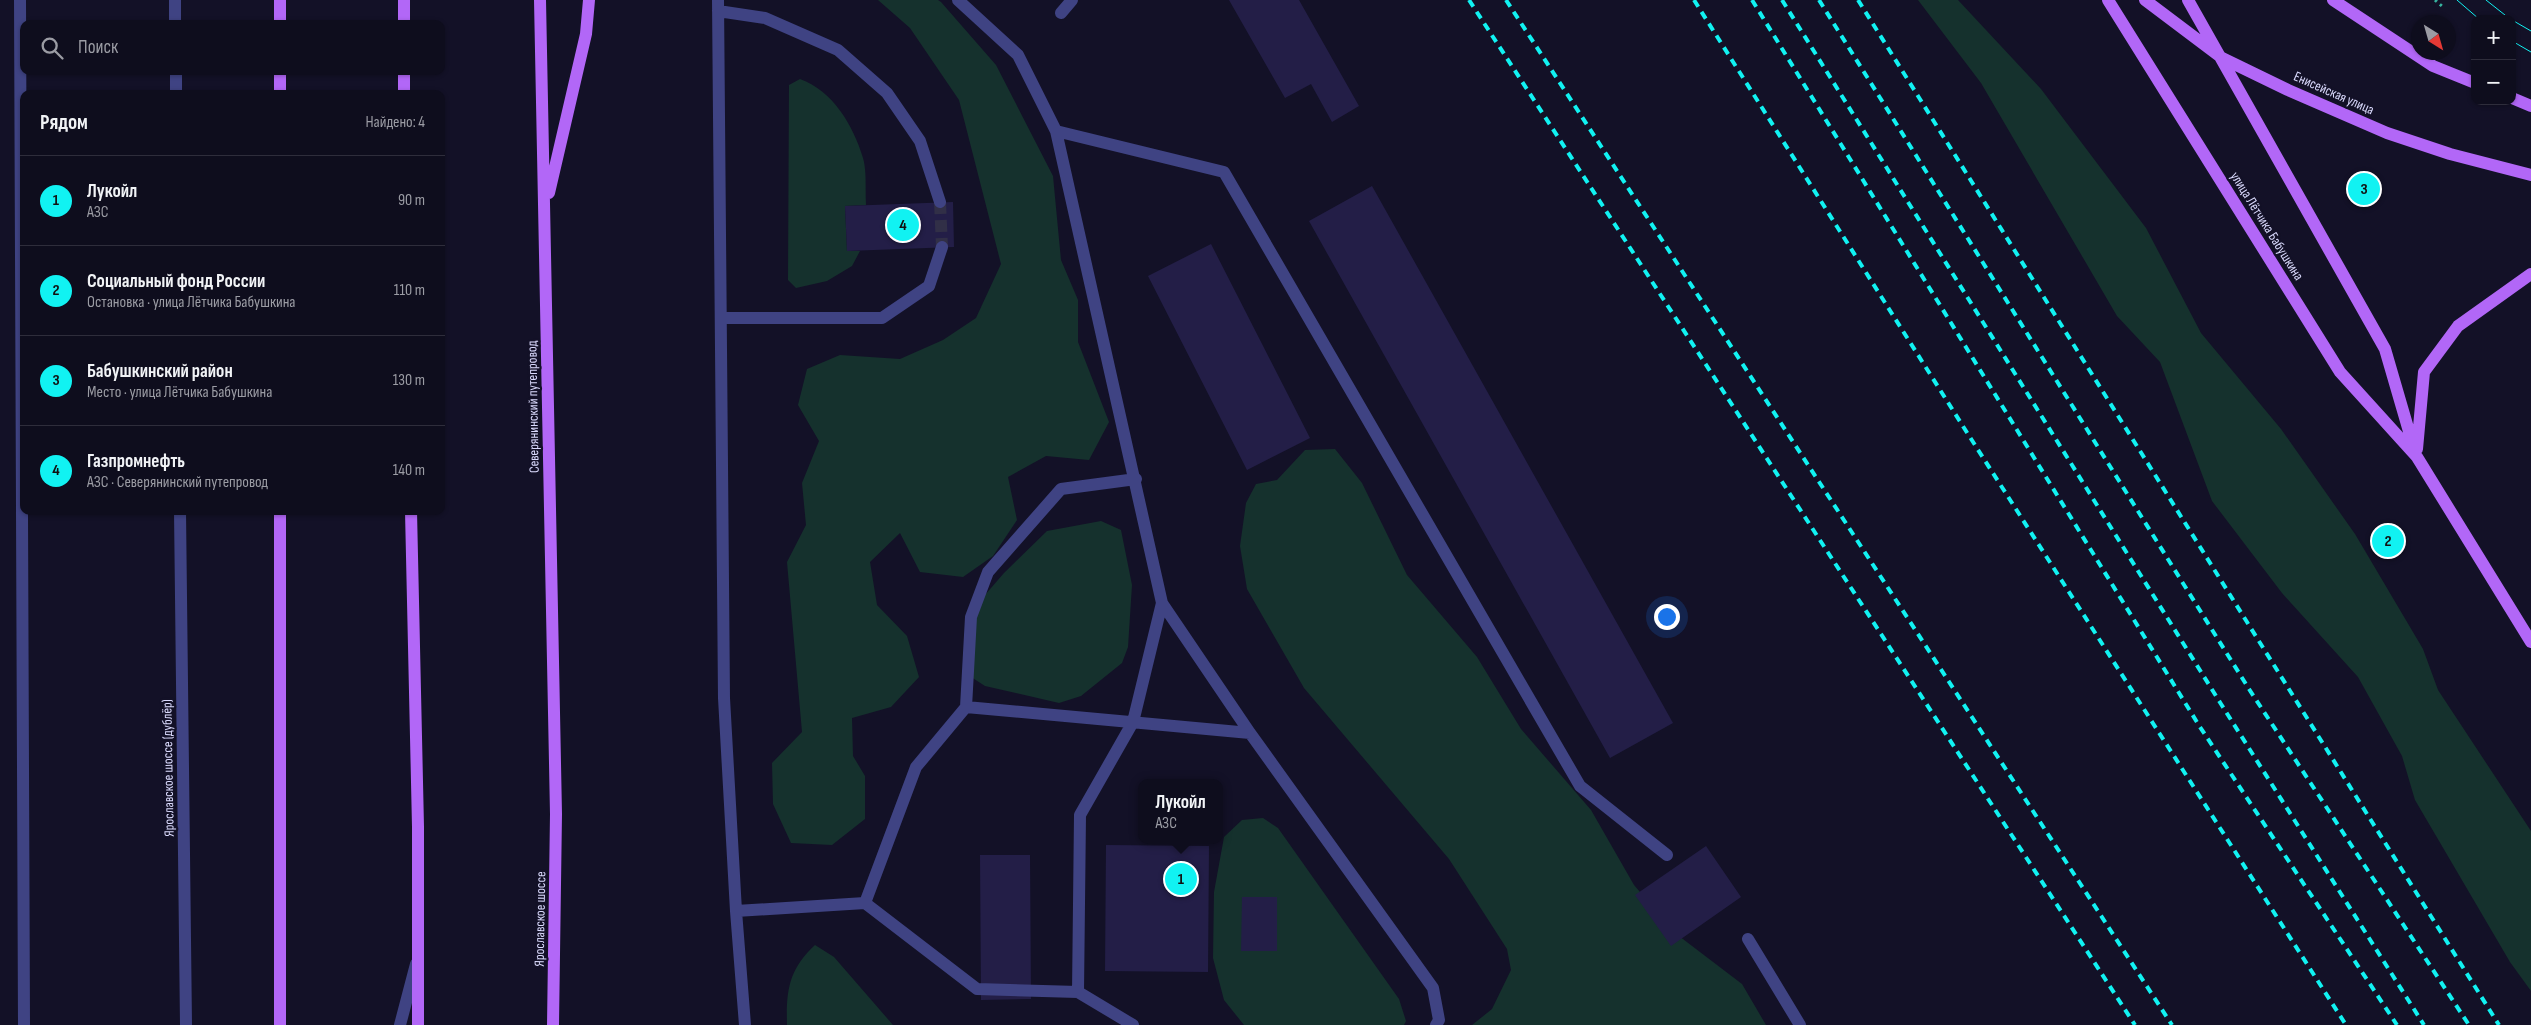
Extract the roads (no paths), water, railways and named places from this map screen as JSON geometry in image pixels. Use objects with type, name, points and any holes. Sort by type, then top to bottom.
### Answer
[{"type":"main road","points":[[280,0],[280,20]]},
{"type":"main road","points":[[404,0],[404,20]]},
{"type":"main road","name":"Северянинский путепровод","points":[[540,0],[556,814]]},
{"type":"main road","points":[[544,212],[586,34],[589,0]]},
{"type":"main road","name":"улица Лётчика Бабушкина","points":[[2108,0],[2340,372],[2417,457],[2531,642]]},
{"type":"main road","name":"Енисейская улица","points":[[2145,0],[2222,58],[2387,133],[2450,154],[2531,175]]},
{"type":"main road","name":"улица Лётчика Бабушкина","points":[[2188,0],[2385,349],[2417,457]]},
{"type":"main road","points":[[2333,0],[2428,63],[2471,81]]},
{"type":"main road","points":[[280,75],[280,90]]},
{"type":"main road","points":[[404,75],[404,90]]},
{"type":"main road","points":[[2516,100],[2531,106]]},
{"type":"main road","points":[[2417,457],[2424,372],[2458,326],[2531,274]]},
{"type":"main road","points":[[280,515],[280,1025]]},
{"type":"main road","points":[[412,515],[418,827],[418,1025]]},
{"type":"main road","name":"Ярославское шоссе","points":[[553,1025],[556,814]]},
{"type":"street","points":[[20,0],[20,20]]},
{"type":"street","points":[[175,0],[175,20]]},
{"type":"street","points":[[958,0],[1018,55],[1056,131],[1136,479],[1162,603],[1250,733],[1433,988],[1439,1020],[1436,1025]]},
{"type":"street","points":[[1061,13],[1072,0]]},
{"type":"street","points":[[745,1025],[736,910],[724,698],[718,5],[765,18],[838,50],[888,93],[920,141],[940,202]]},
{"type":"street","points":[[20,75],[20,90]]},
{"type":"street","points":[[176,75],[176,90]]},
{"type":"street","points":[[1056,131],[1224,172],[1580,786],[1667,855]]},
{"type":"street","points":[[721,318],[882,318],[929,286],[942,247]]},
{"type":"street","points":[[865,903],[916,767],[966,707],[971,617],[988,572],[1061,489],[1136,479]]},
{"type":"street","points":[[22,515],[24,1025]]},
{"type":"street","name":"Ярославское шоссе (дублёр)","points":[[180,515],[186,1025]]},
{"type":"street","points":[[1078,992],[1080,815],[1133,722],[1162,603]]},
{"type":"street","points":[[966,707],[1250,733]]},
{"type":"street","points":[[736,910],[865,903],[977,989],[1078,992],[1133,1025]]},
{"type":"street","points":[[1748,939],[1800,1025]]},
{"type":"street","points":[[400,1025],[417,959]]},
{"type":"tunnel","points":[[940,202],[942,247]]},
{"type":"tram line","points":[[2457,0],[2474,15]]},
{"type":"tram line","points":[[2486,0],[2505,15]]},
{"type":"tram line","points":[[2516,22],[2531,31]]},
{"type":"tram line","points":[[2516,43],[2531,52]]},
{"type":"railway","points":[[1469,0],[2135,1025]]},
{"type":"railway","points":[[1506,0],[2172,1025]]},
{"type":"railway","points":[[1694,0],[1966,431],[2346,1025]]},
{"type":"railway","points":[[1752,0],[2200,727],[2397,1025]]},
{"type":"railway","points":[[1782,0],[2221,704],[2424,1025]]},
{"type":"railway","points":[[1819,0],[2249,689],[2469,1025]]},
{"type":"railway","points":[[1858,0],[2499,1025]]},
{"type":"place","name":"Бабушкинский район","points":[[2364,189]]},
{"type":"place","name":"Газпромнефть","points":[[903,225]]},
{"type":"place","name":"Социальный фонд России","points":[[2388,541]]},
{"type":"place","name":"Лукойл","points":[[1181,879]]}]
